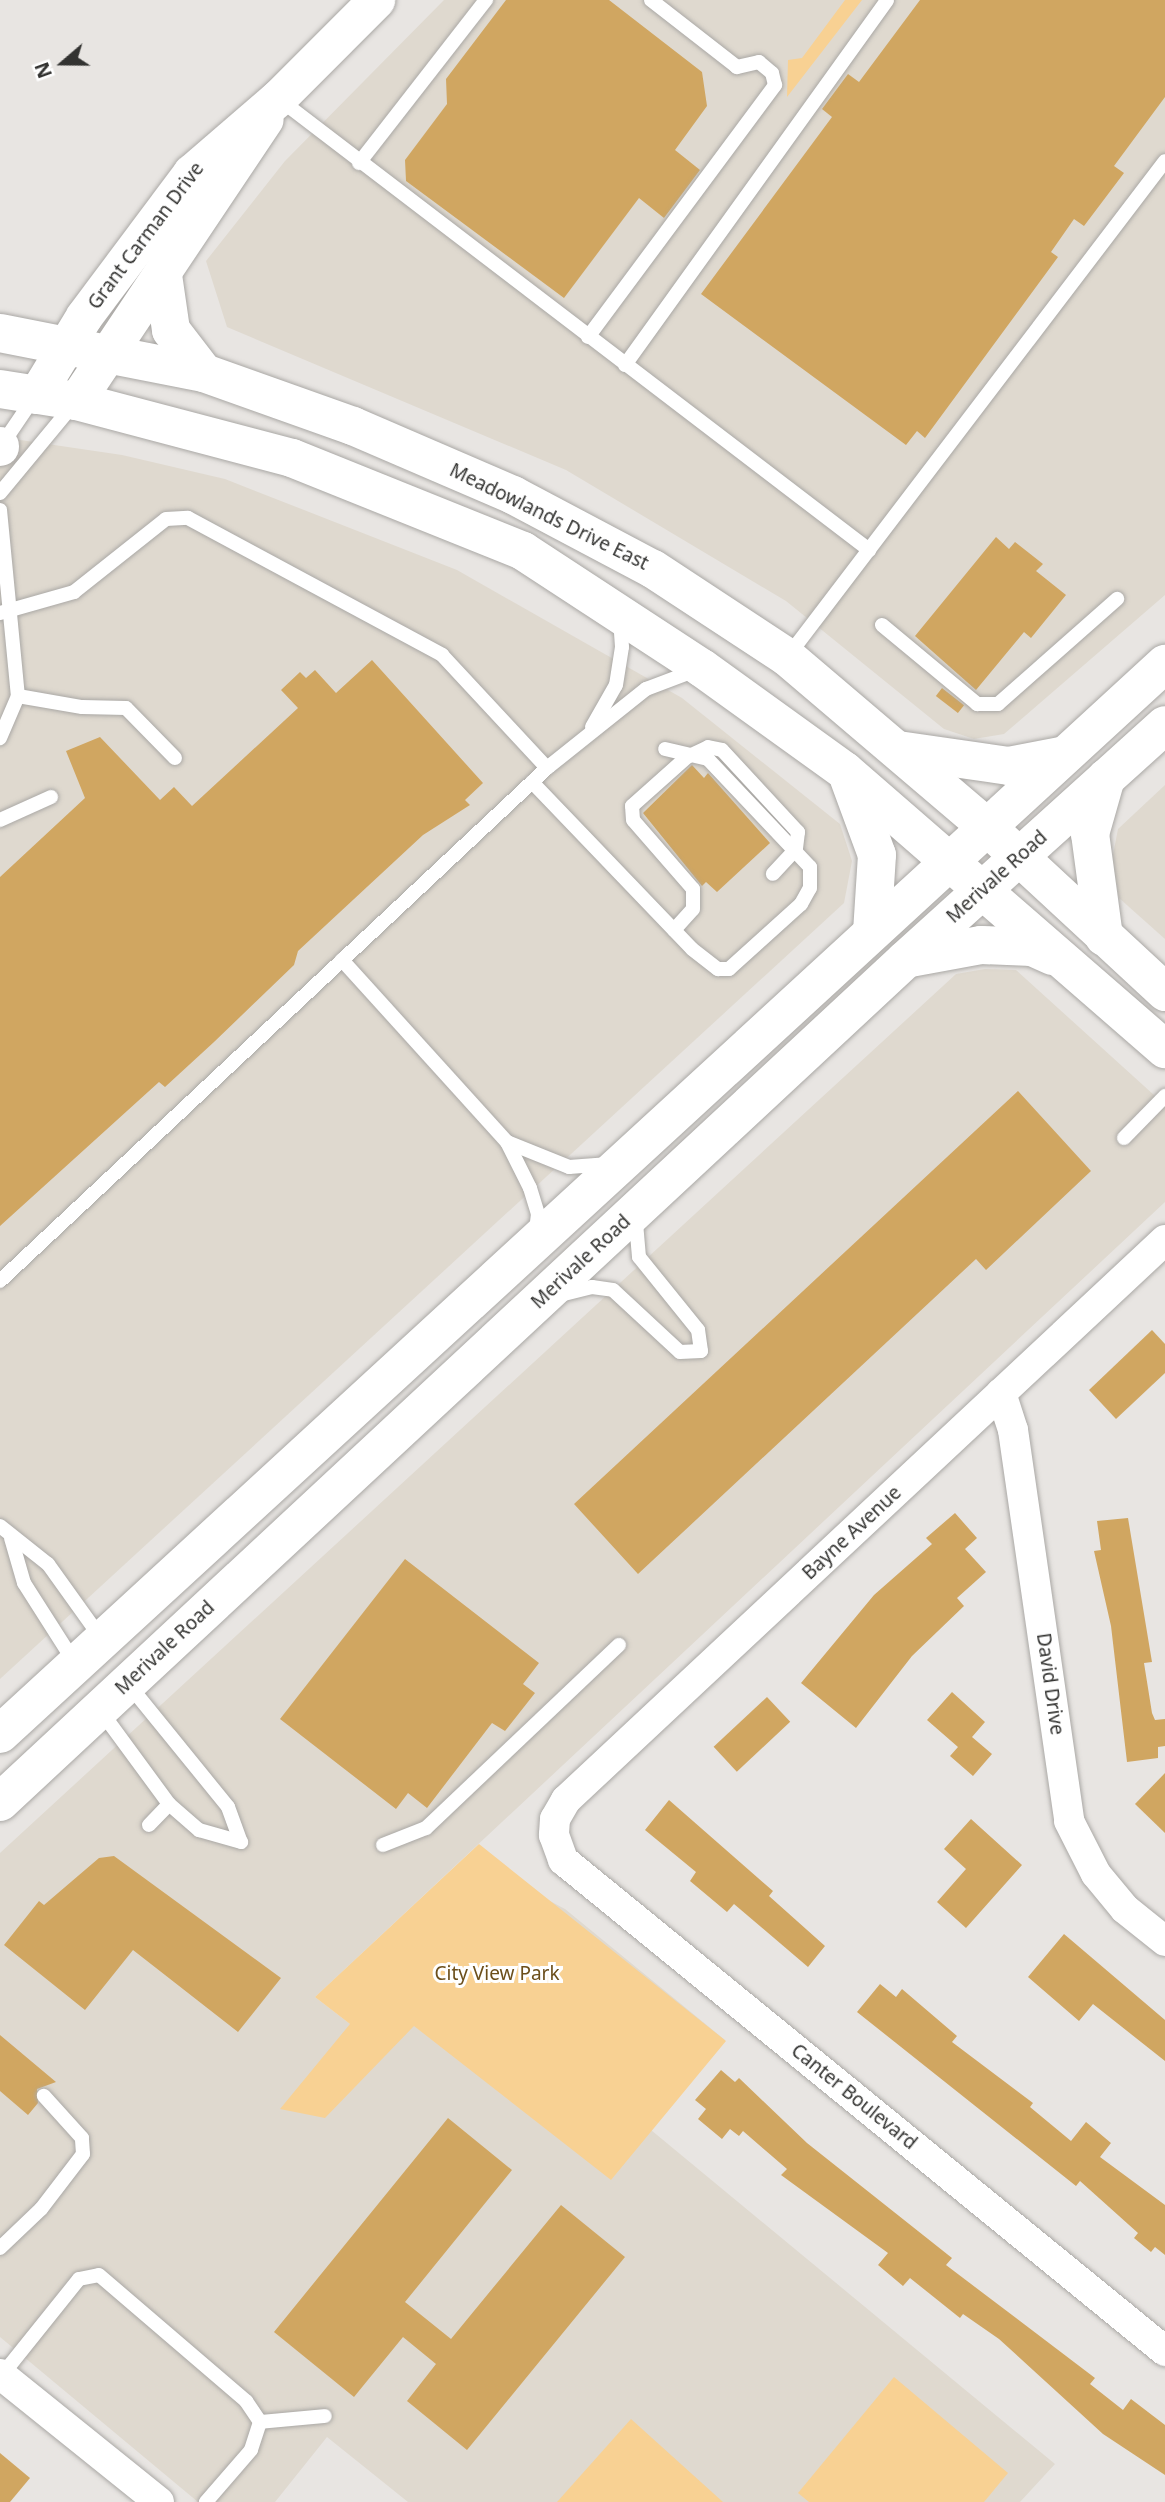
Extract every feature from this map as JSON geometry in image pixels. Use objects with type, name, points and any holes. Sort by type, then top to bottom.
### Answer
[{"type":"main road","points":[[163,275],[171,330],[204,373]]},
{"type":"main road","name":"Meadowlands Drive East","points":[[0,333],[111,352],[204,373],[353,426],[513,495],[653,569],[788,657],[987,828],[1165,992]]},
{"type":"main road","points":[[18,392],[76,401],[292,458],[523,551],[702,668],[845,771],[1057,958],[1165,1048]]},
{"type":"main road","points":[[0,1734],[1165,664]]},
{"type":"main road","name":"Merivale Road","points":[[0,1802],[905,960],[1165,725]]},
{"type":"main road","points":[[897,750],[1009,766],[1065,755]]},
{"type":"main road","points":[[845,771],[877,855],[872,932]]},
{"type":"main road","points":[[1104,937],[1090,834],[1106,777]]},
{"type":"main road","points":[[905,960],[937,949],[981,945],[1032,947],[1057,958]]},
{"type":"main road","points":[[89,1652],[127,1683]]},
{"type":"main road","points":[[89,1652],[99,1709]]},
{"type":"street","name":"Grant Carman Drive","points":[[18,392],[66,344],[191,173],[278,98],[376,0]]},
{"type":"street","name":"Grant Carman Drive","points":[[76,401],[163,275],[278,98]]},
{"type":"street","name":"Bayne Avenue","points":[[554,1835],[555,1819],[566,1800],[1165,1240]]},
{"type":"street","name":"David Drive","points":[[1001,1393],[1013,1430],[1069,1822],[1096,1874],[1125,1909],[1165,1941]]},
{"type":"street","name":"Canter Boulevard","points":[[554,1835],[563,1860],[1165,2351]]},
{"type":"street","points":[[1,2374],[159,2502]]},
{"type":"lane","points":[[359,163],[486,0]]},
{"type":"lane","points":[[588,337],[772,94],[772,73],[759,62],[737,67],[651,0]]},
{"type":"lane","points":[[625,365],[887,0]]},
{"type":"lane","points":[[278,98],[359,163],[869,550]]},
{"type":"lane","points":[[788,657],[1165,161]]},
{"type":"lane","points":[[0,447],[18,392]]},
{"type":"lane","points":[[0,493],[76,401]]},
{"type":"lane","points":[[0,510],[6,612],[18,696],[0,738]]},
{"type":"lane","points":[[6,612],[74,592],[166,519],[188,518],[442,656],[547,768]]},
{"type":"lane","points":[[882,625],[977,704],[998,704],[1117,599]]},
{"type":"lane","points":[[590,731],[616,685],[622,648],[619,612]]},
{"type":"lane","points":[[0,1281],[547,768],[590,731],[646,689],[702,668]]},
{"type":"lane","points":[[18,696],[82,707],[126,708],[175,758]]},
{"type":"lane","points":[[532,782],[692,949],[718,969],[729,969],[801,904],[811,875],[796,849],[696,752],[665,749]]},
{"type":"lane","points":[[674,930],[693,909],[693,890],[633,820],[632,806],[696,752]]},
{"type":"lane","points":[[0,820],[51,797]]},
{"type":"lane","points":[[773,874],[796,849]]},
{"type":"lane","points":[[342,960],[507,1142],[538,1214],[533,1245]]},
{"type":"lane","points":[[1124,1138],[1165,1096]]},
{"type":"lane","points":[[507,1142],[569,1167],[621,1164]]},
{"type":"lane","points":[[536,1303],[581,1289],[605,1288],[680,1352],[701,1351],[698,1330],[639,1257],[634,1235],[640,1206]]},
{"type":"lane","points":[[0,1526],[11,1538],[48,1564],[89,1652]]},
{"type":"lane","points":[[11,1538],[24,1583],[89,1652]]},
{"type":"lane","points":[[383,1845],[426,1828],[619,1645]]},
{"type":"lane","points":[[99,1709],[169,1804],[199,1830],[242,1842],[228,1807],[127,1683]]},
{"type":"lane","points":[[149,1825],[169,1804]]},
{"type":"lane","points":[[0,2248],[41,2210],[83,2154],[82,2137],[44,2095]]},
{"type":"lane","points":[[1,2374],[79,2279],[99,2275],[246,2401],[260,2423]]},
{"type":"lane","points":[[260,2423],[325,2416]]},
{"type":"lane","points":[[206,2502],[251,2450],[260,2423]]},
{"type":"shaded area","points":[[444,0],[1165,0],[1165,595],[1004,734],[974,739],[944,729],[786,601],[566,470],[227,327],[206,261],[285,161]]},
{"type":"shaded area","points":[[0,437],[122,455],[225,479],[457,570],[682,698],[840,824],[852,861],[844,903],[0,1679]]},
{"type":"shaded area","points":[[1165,785],[1165,939],[1119,898],[1112,860],[1118,829]]},
{"type":"shaded area","points":[[985,969],[1016,970],[1165,1105],[1165,1202],[315,1997],[350,2024],[411,2024],[548,1900],[565,1909],[725,2040],[651,2130],[1055,2464],[1020,2502],[408,2502],[327,2437],[275,2502],[198,2502],[0,2337],[0,1853],[956,974]]},
{"type":"green space","points":[[845,0],[862,0],[787,97],[788,60],[802,58]]},
{"type":"green space","name":"City View Park","points":[[479,1844],[726,2041],[611,2180],[414,2026],[325,2118],[280,2109],[350,2024],[315,1997]]},
{"type":"green space","points":[[894,2377],[1008,2473],[984,2502],[809,2502],[798,2493]]},
{"type":"green space","points":[[631,2419],[723,2502],[557,2502]]},
{"type":"building","points":[[506,0],[609,0],[702,72],[707,106],[675,150],[700,170],[664,218],[639,198],[564,298],[406,181],[405,160],[447,104],[446,79]]},
{"type":"building","points":[[920,0],[1165,0],[1165,97],[1114,166],[1124,173],[1084,226],[1074,219],[1051,252],[1058,257],[925,438],[917,431],[906,445],[701,294],[832,117],[822,109],[848,74],[859,82]]},
{"type":"building","points":[[996,537],[1009,549],[1015,542],[1043,564],[1036,571],[1066,595],[1031,638],[1024,632],[976,690],[915,636]]},
{"type":"building","points":[[372,660],[483,783],[465,800],[470,805],[423,835],[298,951],[294,965],[214,1042],[165,1087],[159,1082],[0,1226],[0,877],[85,798],[66,751],[100,737],[160,800],[174,787],[192,806],[298,708],[281,690],[300,672],[306,678],[315,670],[336,693]]},
{"type":"building","points":[[942,688],[964,705],[958,713],[936,696]]},
{"type":"building","points":[[692,765],[704,778],[708,773],[770,843],[717,892],[706,882],[702,886],[643,813]]},
{"type":"building","points":[[1018,1091],[1091,1171],[986,1270],[976,1259],[638,1574],[574,1504]]},
{"type":"building","points":[[1152,1330],[1165,1344],[1165,1373],[1116,1419],[1089,1390]]},
{"type":"building","points":[[955,1513],[977,1538],[965,1549],[986,1572],[957,1598],[964,1606],[912,1656],[856,1728],[801,1683],[874,1595],[932,1544],[926,1538]]},
{"type":"building","points":[[1128,1518],[1152,1662],[1144,1663],[1152,1713],[1155,1720],[1165,1719],[1165,1746],[1158,1747],[1158,1758],[1127,1762],[1111,1626],[1094,1551],[1101,1550],[1097,1521]]},
{"type":"building","points":[[405,1559],[539,1663],[523,1684],[535,1693],[505,1731],[492,1723],[427,1808],[408,1793],[396,1809],[280,1719]]},
{"type":"building","points":[[952,1692],[985,1722],[972,1737],[992,1754],[973,1776],[950,1756],[958,1747],[927,1720]]},
{"type":"building","points":[[767,1697],[790,1722],[737,1772],[714,1747]]},
{"type":"building","points":[[1165,1773],[1165,1833],[1135,1804]]},
{"type":"building","points":[[669,1800],[773,1891],[769,1896],[825,1946],[808,1967],[734,1904],[727,1912],[690,1881],[696,1872],[645,1830]]},
{"type":"building","points":[[971,1819],[1022,1865],[966,1928],[937,1902],[966,1869],[944,1849]]},
{"type":"building","points":[[114,1856],[281,1978],[238,2032],[133,1950],[85,2010],[4,1945],[39,1901],[44,1905],[99,1858]]},
{"type":"building","points":[[1064,1934],[1165,2020],[1165,2061],[1093,2004],[1079,2021],[1028,1977]]},
{"type":"building","points":[[880,1984],[896,1997],[902,1989],[957,2036],[952,2042],[1033,2103],[1030,2107],[1071,2141],[1086,2122],[1111,2143],[1100,2157],[1165,2205],[1165,2255],[1155,2247],[1151,2252],[1134,2238],[1138,2233],[1080,2181],[1076,2186],[857,2012]]},
{"type":"building","points":[[0,2035],[56,2082],[37,2089],[38,2103],[28,2115],[0,2091]]},
{"type":"building","points":[[721,2070],[735,2082],[739,2078],[807,2143],[952,2258],[946,2265],[1095,2378],[1090,2384],[1123,2410],[1131,2399],[1165,2425],[1165,2475],[1103,2434],[999,2339],[963,2314],[960,2318],[910,2278],[903,2286],[878,2265],[888,2253],[781,2175],[787,2169],[743,2131],[739,2136],[730,2129],[722,2139],[698,2119],[706,2109],[695,2100]]},
{"type":"building","points":[[448,2118],[512,2170],[405,2302],[451,2339],[561,2205],[625,2257],[467,2450],[407,2401],[436,2364],[403,2337],[354,2397],[274,2332]]},
{"type":"building","points":[[0,2453],[30,2478],[10,2502],[0,2502]]}]
